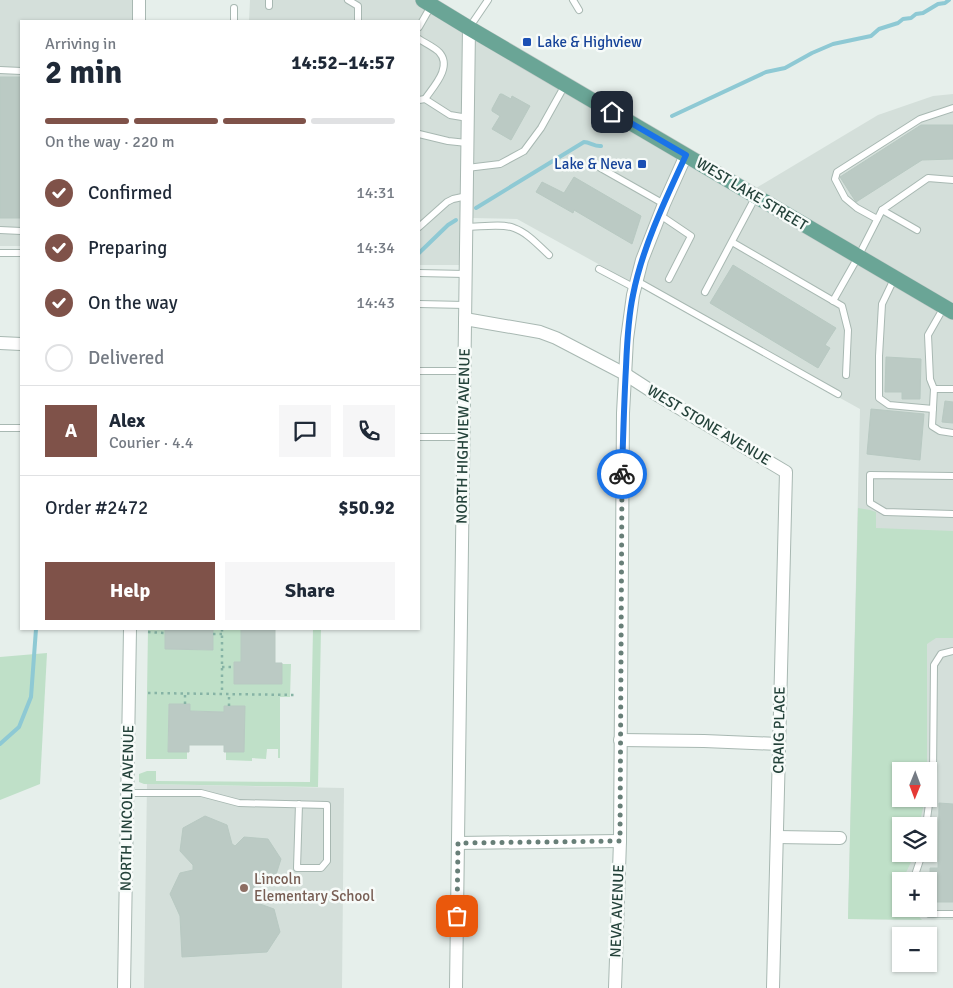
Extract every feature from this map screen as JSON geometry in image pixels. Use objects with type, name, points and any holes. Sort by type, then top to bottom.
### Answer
[{"type":"main road","name":"WEST LAKE STREET","points":[[427,3],[948,310]]},
{"type":"street","points":[[139,20],[140,0]]},
{"type":"street","name":"NORTH HIGHVIEW AVENUE","points":[[456,988],[469,28]]},
{"type":"street","name":"NEVA AVENUE","points":[[615,988],[620,841],[623,413],[627,338],[642,260],[686,155]]},
{"type":"street","name":"WEST STONE AVENUE","points":[[465,320],[540,332],[556,338],[625,374],[786,472]]},
{"type":"street","points":[[0,343],[20,344]]},
{"type":"street","name":"CRAIG PLACE","points":[[773,988],[786,472]]},
{"type":"street","name":"NORTH LINCOLN AVENUE","points":[[124,988],[130,630]]},
{"type":"street","points":[[620,740],[779,744]]},
{"type":"street","points":[[777,837],[840,838]]},
{"type":"street","points":[[458,843],[620,841]]},
{"type":"lane","points":[[350,0],[358,6],[358,20]]},
{"type":"lane","points":[[469,28],[488,0]]},
{"type":"lane","points":[[573,0],[579,10]]},
{"type":"lane","points":[[420,24],[427,3]]},
{"type":"lane","points":[[234,8],[234,20]]},
{"type":"lane","points":[[420,40],[440,53],[444,66],[440,76],[422,99],[450,116],[468,118]]},
{"type":"lane","points":[[0,70],[20,71]]},
{"type":"lane","points":[[467,168],[500,164],[524,150],[541,128],[566,85]]},
{"type":"lane","points":[[877,219],[857,208],[845,198],[835,179],[837,172],[920,119],[953,108]]},
{"type":"lane","points":[[420,134],[448,141],[467,143]]},
{"type":"lane","points":[[597,166],[662,209],[691,236],[669,278]]},
{"type":"lane","points":[[833,301],[882,210],[928,178],[953,180]]},
{"type":"lane","points":[[420,226],[447,202],[466,196]]},
{"type":"lane","points":[[705,292],[756,196]]},
{"type":"lane","points":[[882,210],[917,230]]},
{"type":"lane","points":[[466,227],[506,226],[515,228],[550,255]]},
{"type":"lane","points":[[0,230],[20,231]]},
{"type":"lane","points":[[732,242],[842,306],[848,330],[846,375]]},
{"type":"lane","points":[[0,253],[20,254]]},
{"type":"lane","points":[[599,269],[636,284],[838,394]]},
{"type":"lane","points":[[420,274],[466,274]]},
{"type":"lane","points":[[895,278],[882,304],[879,398],[890,405],[933,409]]},
{"type":"lane","points":[[420,304],[465,305]]},
{"type":"lane","points":[[948,310],[928,335],[930,380],[934,389],[932,426],[940,431],[953,433]]},
{"type":"lane","points":[[420,371],[464,371]]},
{"type":"lane","points":[[934,389],[953,390]]},
{"type":"lane","points":[[0,428],[20,428]]},
{"type":"lane","points":[[420,436],[463,437]]},
{"type":"lane","points":[[953,476],[870,475],[870,503],[885,512],[953,514]]},
{"type":"lane","points":[[927,817],[933,775],[934,665],[941,654],[953,651]]},
{"type":"lane","points":[[127,793],[201,794],[239,803],[299,804],[327,805],[327,860],[321,868],[298,868],[299,804]]},
{"type":"lane","points":[[937,914],[953,914]]},
{"type":"path","points":[[222,630],[222,694]]},
{"type":"path","points":[[148,632],[165,633]]},
{"type":"path","points":[[213,634],[222,634]]},
{"type":"path","points":[[222,667],[234,667]]},
{"type":"path","points":[[148,693],[297,695]]},
{"type":"path","points":[[185,694],[185,704]]},
{"type":"path","points":[[229,694],[229,706]]},
{"type":"shaded area","points":[[0,0],[133,0],[133,20],[20,20],[20,246],[0,246]]},
{"type":"shaded area","points":[[250,0],[417,0],[465,30],[461,265],[420,265],[420,20],[249,20]]},
{"type":"shaded area","points":[[472,34],[953,318],[953,920],[848,919],[860,409],[517,219],[470,218]]},
{"type":"shaded area","points":[[953,94],[953,305],[756,188],[878,115],[933,96]]},
{"type":"shaded area","name":"Lincoln Elementary School","points":[[147,784],[344,788],[342,988],[144,988]]},
{"type":"green space","points":[[858,508],[876,512],[876,528],[953,531],[953,638],[936,638],[927,644],[927,762],[892,762],[892,808],[923,808],[921,817],[892,817],[892,862],[911,862],[906,872],[892,872],[892,917],[919,917],[922,920],[848,919]]},
{"type":"green space","points":[[148,630],[165,630],[165,649],[213,650],[213,630],[241,630],[241,662],[234,662],[234,684],[281,684],[282,664],[291,664],[290,697],[280,697],[280,758],[278,758],[278,749],[267,749],[266,759],[252,758],[252,761],[226,760],[226,752],[244,752],[244,706],[224,706],[224,712],[190,711],[190,704],[169,704],[168,751],[187,752],[187,759],[146,759]]},
{"type":"green space","points":[[313,630],[321,630],[318,787],[144,784],[139,782],[139,774],[147,771],[156,771],[156,781],[310,782]]},
{"type":"green space","points":[[47,653],[40,784],[0,800],[0,657]]},
{"type":"building","points":[[0,77],[20,77],[20,218],[0,218]]},
{"type":"building","points":[[500,94],[511,99],[512,96],[530,106],[511,140],[492,129],[500,116],[492,111],[492,109]]},
{"type":"building","points":[[921,125],[953,125],[953,159],[922,160],[856,202],[840,177]]},
{"type":"building","points":[[574,177],[641,216],[632,244],[574,210],[573,213],[536,192],[542,182],[564,193]]},
{"type":"building","points":[[733,265],[836,328],[825,345],[830,348],[818,368],[710,303]]},
{"type":"building","points":[[886,357],[921,359],[920,399],[902,399],[902,392],[885,392]]},
{"type":"building","points":[[945,401],[953,402],[953,423],[942,422]]},
{"type":"building","points":[[871,409],[924,414],[920,460],[867,454]]},
{"type":"building","points":[[165,630],[213,630],[213,650],[165,649]]},
{"type":"building","points":[[241,630],[275,630],[275,663],[282,663],[282,684],[234,684],[234,662],[241,662]]},
{"type":"building","points":[[169,704],[190,704],[190,711],[224,712],[224,706],[245,706],[244,752],[224,752],[224,745],[189,745],[189,752],[168,752]]},
{"type":"building","points":[[939,803],[953,804],[953,902],[937,902],[937,872],[930,872],[930,868],[938,868]]},
{"type":"building","points":[[205,816],[227,825],[232,844],[235,846],[244,837],[268,839],[281,859],[274,881],[260,886],[262,898],[260,904],[274,909],[280,932],[267,952],[182,957],[180,916],[170,894],[180,873],[193,870],[193,865],[180,851],[183,828]]},
{"type":"waterway","points":[[672,116],[766,72],[785,68],[833,44],[871,36],[879,29],[898,23],[903,19],[911,18],[949,0]]},
{"type":"waterway","points":[[476,208],[584,142],[601,146]]},
{"type":"waterway","points":[[420,252],[448,225],[456,220]]},
{"type":"waterway","points":[[0,744],[19,727],[31,697],[36,630]]},
{"type":"way so far","points":[[457,916],[458,843],[620,841],[622,474]]},
{"type":"place","name":"Lake & Highview","points":[[527,42]]},
{"type":"place","name":"Lake & Neva","points":[[642,164]]},
{"type":"place","name":"Lincoln Elementary School","points":[[244,888]]},
{"type":"route","points":[[612,112],[686,155],[642,260],[633,295],[627,338],[622,474]]}]
